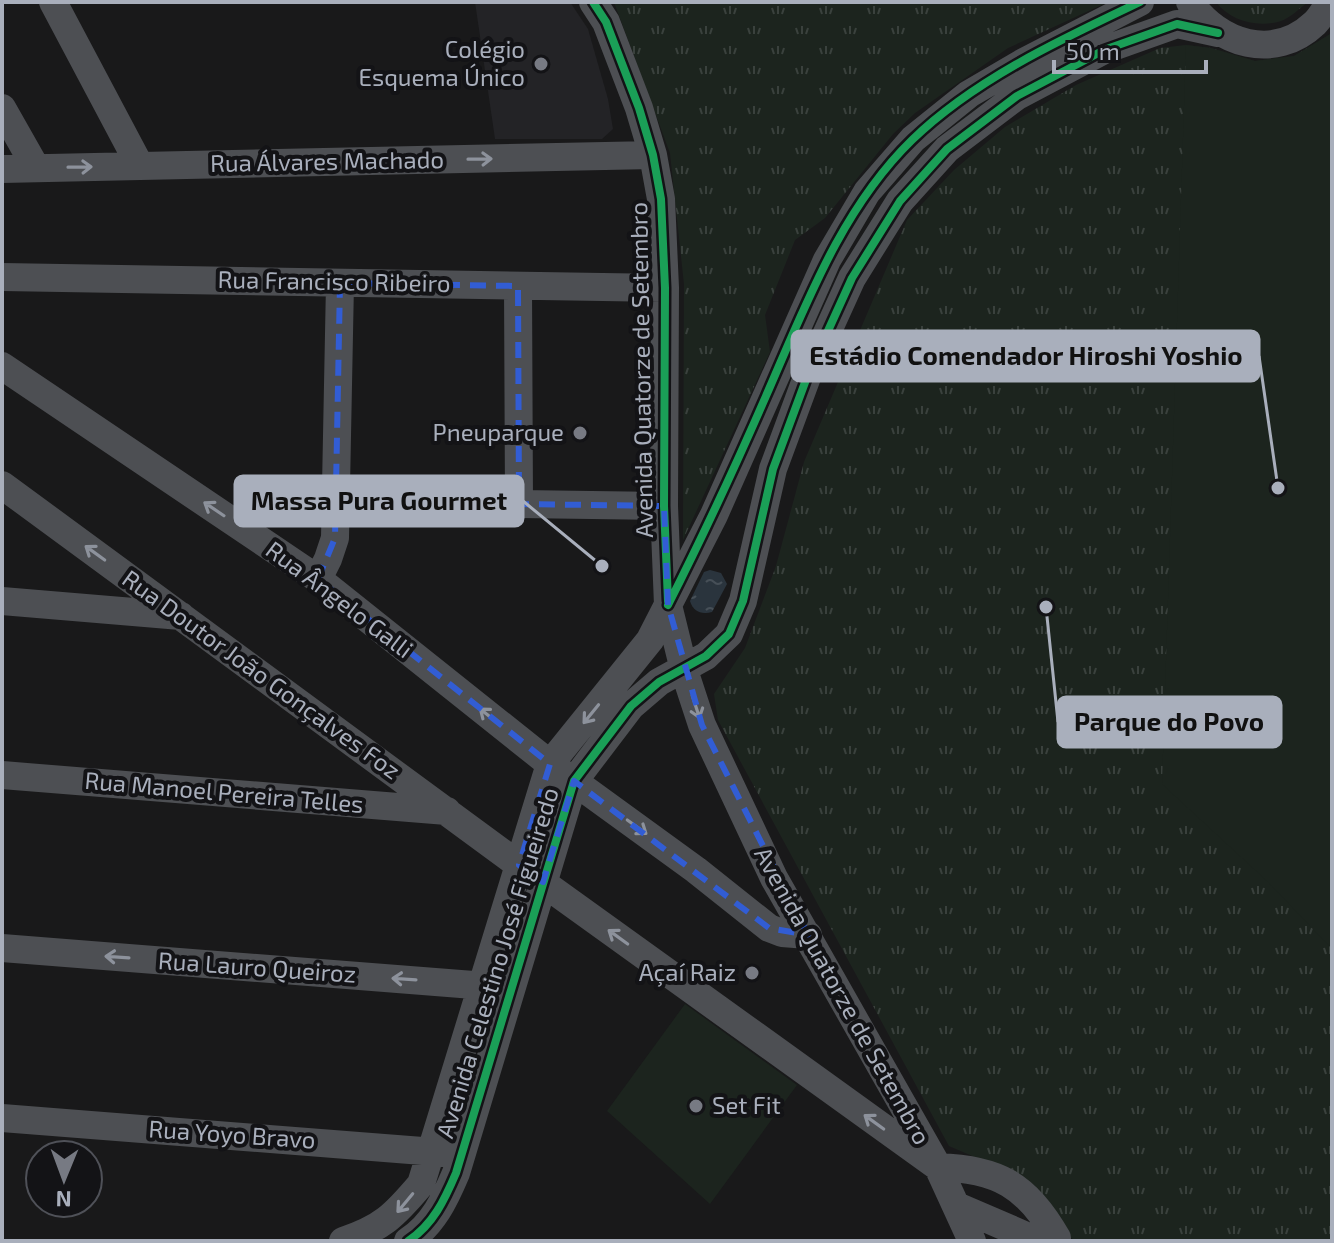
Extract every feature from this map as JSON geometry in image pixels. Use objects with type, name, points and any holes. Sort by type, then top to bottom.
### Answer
[{"type":"street","points":[[53,2],[140,166]]},
{"type":"street","name":"Avenida Quatorze de Setembro","points":[[593,2],[606,22],[639,108],[653,155],[661,199],[665,288],[664,506],[668,605],[684,670],[702,725],[774,878],[938,1167],[972,1241]]},
{"type":"street","name":"Avenida Celestino José Figueiredo","points":[[343,1241],[367,1233],[394,1216],[421,1184],[550,764],[650,640],[714,515],[827,260],[867,192],[913,139],[969,94],[1140,2]]},
{"type":"street","points":[[1190,2],[1202,20],[1218,33]]},
{"type":"street","name":"Avenida Celestino José Figueiredo","points":[[408,1241],[442,1206],[461,1154],[574,781],[631,706],[659,682],[706,656],[729,634],[743,601],[773,469],[807,377],[852,278],[900,201],[947,149],[1017,96],[1104,50],[1177,24],[1218,33],[1244,43],[1276,43],[1301,33],[1316,21],[1330,2]]},
{"type":"street","points":[[2,108],[36,168]]},
{"type":"street","name":"Rua Álvares Machado","points":[[2,169],[653,155]]},
{"type":"street","name":"Rua Francisco Ribeiro","points":[[2,277],[665,288]]},
{"type":"street","points":[[318,579],[335,538],[340,283]]},
{"type":"street","points":[[518,286],[519,504],[664,506]]},
{"type":"street","name":"Rua Ângelo Galli","points":[[2,366],[318,579],[574,781]]},
{"type":"street","name":"Rua Doutor João Gonçalves Foz","points":[[2,485],[543,882]]},
{"type":"street","points":[[2,601],[182,616]]},
{"type":"street","name":"Rua Manoel Pereira Telles","points":[[2,775],[447,811]]},
{"type":"street","points":[[574,781],[769,928],[782,933],[808,935]]},
{"type":"street","points":[[543,882],[938,1167],[987,1173],[1016,1187],[1042,1211],[1051,1240]]},
{"type":"street","name":"Rua Lauro Queiroz","points":[[2,948],[511,988]]},
{"type":"street","name":"Rua Yoyo Bravo","points":[[2,1118],[461,1154]]},
{"type":"street","points":[[955,1202],[1051,1240]]},
{"type":"highlighted area","points":[[340,283],[518,286],[519,504],[664,506],[668,605],[702,725],[808,935],[769,928],[574,781],[543,882],[519,865],[550,764],[318,579],[335,538]]},
{"type":"shaded area","name":"Colégio Esquema Único","points":[[475,2],[570,2],[588,29],[608,99],[613,129],[602,139],[495,139]]},
{"type":"green space","points":[[614,2],[1108,2],[1008,48],[915,113],[893,134],[825,218],[795,240],[765,315],[770,352],[683,540],[684,284],[670,153]]},
{"type":"green space","points":[[1216,2],[1308,2],[1284,20],[1263,24],[1237,18]]},
{"type":"green space","points":[[1332,33],[1332,1241],[1077,1241],[1071,1238],[1017,1175],[949,1146],[718,720],[714,694],[745,648],[776,566],[804,462],[907,220],[954,170],[1005,127],[1076,85],[1160,48],[1186,45],[1211,48],[1255,61],[1294,56]]},
{"type":"green space","points":[[1332,33],[1332,949],[1268,882],[1162,784],[1186,45],[1211,48],[1255,61],[1294,56]]},
{"type":"green space","name":"Set Fit","points":[[685,1004],[797,1085],[710,1204],[607,1111]]},
{"type":"water","points":[[704,572],[721,573],[727,584],[712,612],[708,613],[695,610],[690,601]]},
{"type":"cycle path","points":[[593,2],[606,22],[639,108],[653,155],[661,199],[665,288],[664,506],[668,601]]},
{"type":"cycle path","points":[[668,605],[731,475],[827,260],[887,167],[937,118],[991,79],[1140,2]]},
{"type":"cycle path","points":[[408,1241],[431,1219],[443,1202],[456,1173],[574,781],[631,706],[659,682],[706,656],[729,634],[743,601],[773,469],[807,377],[852,278],[900,201],[947,149],[1017,96],[1104,50],[1177,24],[1218,33]]},
{"type":"place","name":"Colégio Esquema Único","points":[[541,64]]},
{"type":"place","name":"Pneuparque","points":[[580,433]]},
{"type":"place","name":"Estádio Comendador Hiroshi Yoshio","points":[[1278,488]]},
{"type":"place","name":"Massa Pura Gourmet","points":[[602,566]]},
{"type":"place","name":"Parque do Povo","points":[[1046,607]]},
{"type":"place","name":"Açaí Raiz","points":[[752,973]]},
{"type":"place","name":"Set Fit","points":[[696,1106]]}]
